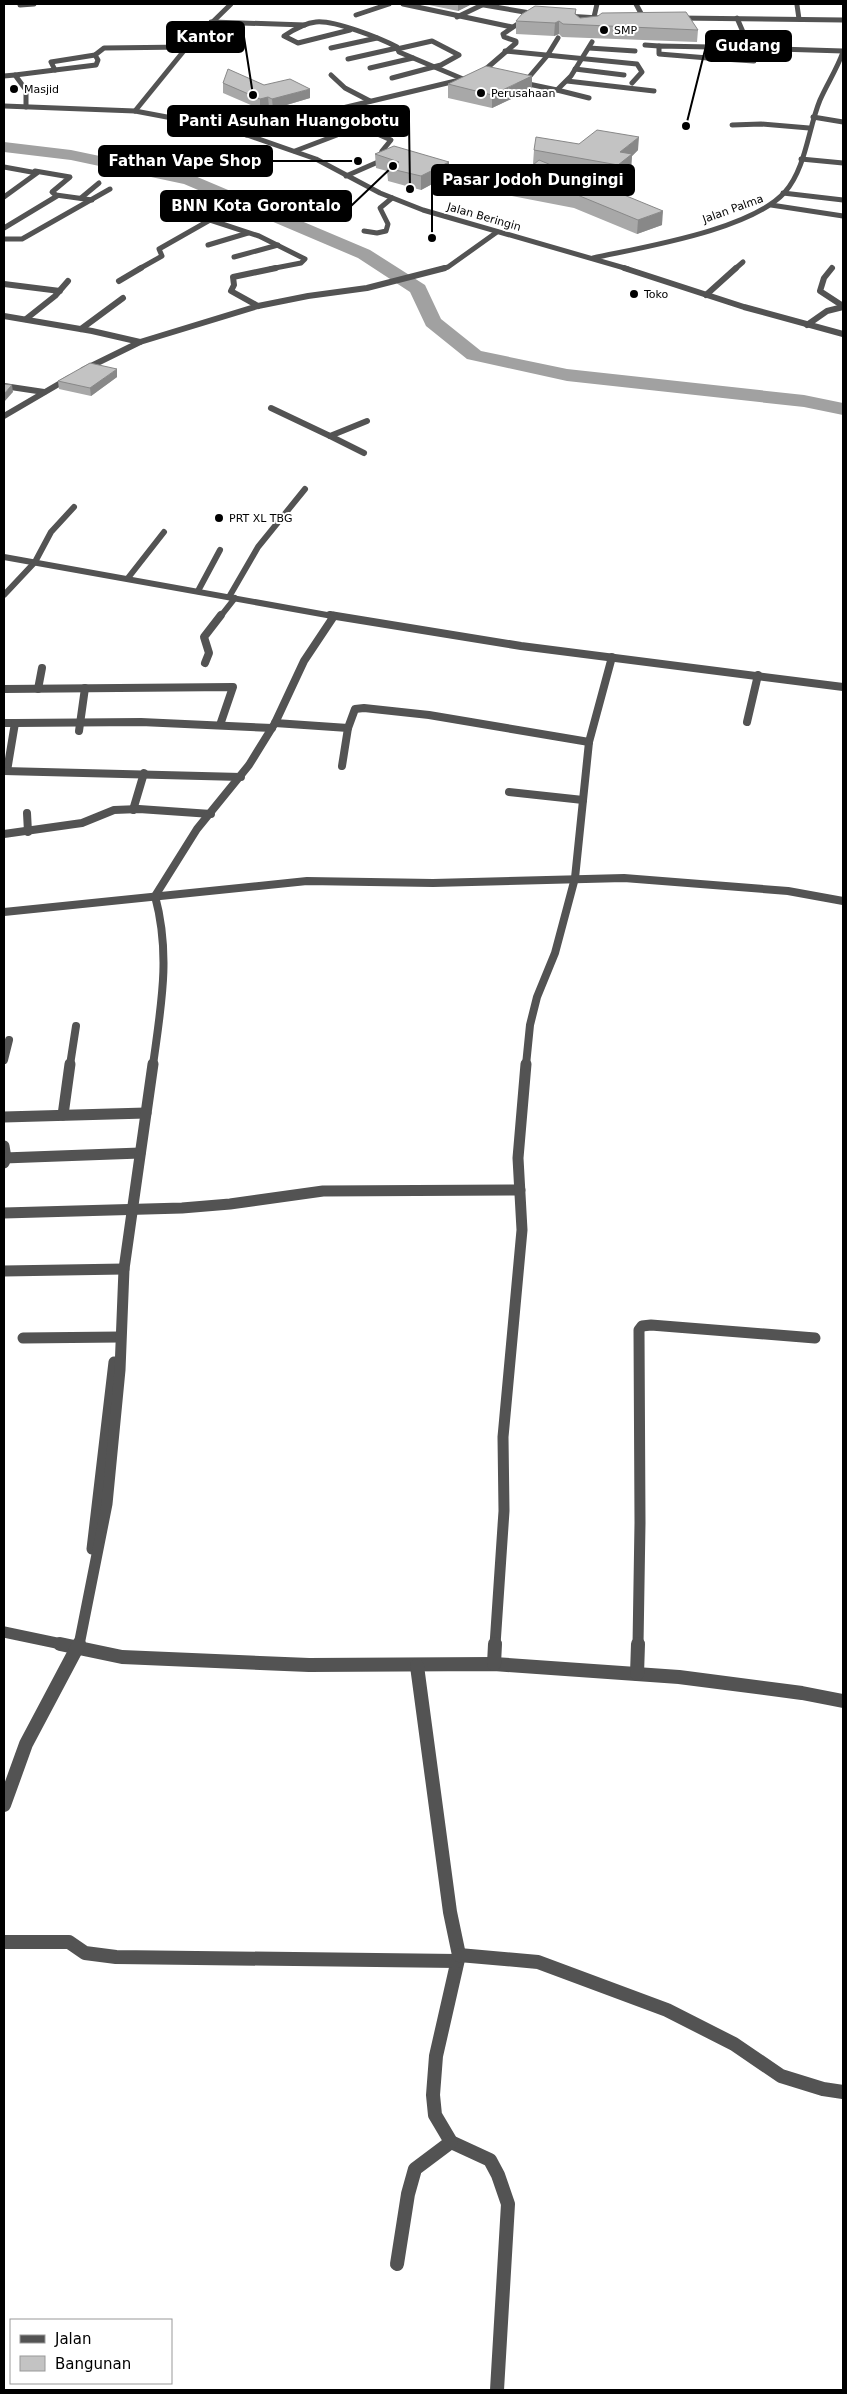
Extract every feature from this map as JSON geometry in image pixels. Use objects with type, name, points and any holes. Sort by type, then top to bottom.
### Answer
[{"type":"street","points":[[20,5],[34,4]]},
{"type":"street","points":[[135,111],[189,45],[231,4]]},
{"type":"street","points":[[356,15],[389,4]]},
{"type":"street","points":[[403,4],[512,28]]},
{"type":"street","points":[[457,17],[480,4],[542,14]]},
{"type":"street","points":[[594,18],[597,4]]},
{"type":"street","points":[[636,4],[644,19]]},
{"type":"street","points":[[797,6],[798,19]]},
{"type":"street","points":[[482,74],[516,43],[516,41],[503,35],[533,14]]},
{"type":"street","points":[[559,15],[594,18],[602,21],[587,24]]},
{"type":"street","points":[[670,18],[843,20]]},
{"type":"street","points":[[737,18],[743,32]]},
{"type":"street","points":[[636,19],[652,19]]},
{"type":"street","points":[[211,22],[308,25]]},
{"type":"street","points":[[350,30],[298,43],[284,38],[286,34],[321,22],[350,30],[378,38],[395,45],[413,58],[463,79]]},
{"type":"street","points":[[331,48],[378,38]]},
{"type":"street","points":[[524,83],[547,56],[558,38]]},
{"type":"street","points":[[348,59],[432,41],[459,54],[435,67],[392,78]]},
{"type":"street","points":[[556,90],[567,81],[592,42]]},
{"type":"street","points":[[54,70],[51,62],[95,55],[100,50],[107,48],[189,45],[228,46]]},
{"type":"street","points":[[645,45],[843,52]]},
{"type":"street","points":[[659,46],[659,54],[661,56],[754,60]]},
{"type":"street","points":[[708,58],[710,46]]},
{"type":"street","points":[[589,48],[635,51]]},
{"type":"street","points":[[505,51],[637,64],[642,72],[632,83]]},
{"type":"street","name":"Jalan Palma","points":[[593,258],[712,228],[740,219],[771,205],[783,193],[801,159],[813,117],[826,87],[841,63],[843,52]]},
{"type":"street","points":[[4,76],[96,65],[98,60],[95,55]]},
{"type":"street","points":[[370,68],[413,58]]},
{"type":"street","points":[[575,69],[624,75]]},
{"type":"street","points":[[15,74],[26,90],[26,107]]},
{"type":"street","points":[[332,74],[345,88],[370,101]]},
{"type":"street","points":[[247,135],[370,101],[482,74],[489,75]]},
{"type":"street","points":[[514,81],[588,98]]},
{"type":"street","points":[[567,81],[654,91]]},
{"type":"street","name":"Jalan Beringin","points":[[4,106],[135,111],[175,118],[247,135],[316,159],[392,198],[497,232],[593,258],[706,295],[843,334]]},
{"type":"street","points":[[813,117],[843,122]]},
{"type":"street","points":[[732,125],[761,124],[809,128]]},
{"type":"street","points":[[346,176],[372,166],[381,158],[382,151],[391,140],[373,132],[380,125]]},
{"type":"street","points":[[295,151],[337,135]]},
{"type":"street","points":[[801,159],[843,163]]},
{"type":"street","points":[[4,168],[70,177],[52,192],[56,195]]},
{"type":"street","points":[[4,198],[37,174],[35,171]]},
{"type":"street","points":[[81,198],[99,183]]},
{"type":"street","points":[[4,239],[22,239],[110,189]]},
{"type":"street","points":[[783,193],[843,200]]},
{"type":"street","points":[[4,228],[56,195],[92,200]]},
{"type":"street","points":[[364,231],[377,233],[386,231],[388,224],[380,208],[392,198]]},
{"type":"street","points":[[771,205],[843,216]]},
{"type":"street","points":[[119,281],[162,256],[159,249],[210,220],[278,245],[305,260],[233,277],[234,285],[232,291],[258,306]]},
{"type":"street","points":[[4,416],[44,392],[140,342],[258,306],[314,295],[367,288],[431,273],[448,267],[497,232]]},
{"type":"street","points":[[208,245],[248,233]]},
{"type":"street","points":[[234,257],[278,245]]},
{"type":"street","points":[[706,295],[743,262]]},
{"type":"street","points":[[832,268],[824,278],[820,291],[843,306]]},
{"type":"street","points":[[26,320],[60,291],[68,281]]},
{"type":"street","points":[[4,284],[60,291]]},
{"type":"street","points":[[80,329],[95,316],[107,311],[124,298]]},
{"type":"street","points":[[807,325],[827,311],[843,306]]},
{"type":"street","points":[[4,316],[80,329],[140,342]]},
{"type":"street","points":[[4,386],[44,392]]},
{"type":"street","points":[[271,408],[364,453]]},
{"type":"street","points":[[330,436],[367,421]]},
{"type":"street","points":[[205,662],[209,653],[204,638],[232,597],[258,547],[305,489]]},
{"type":"street","points":[[4,595],[35,562],[51,532],[74,507]]},
{"type":"street","points":[[128,578],[164,532]]},
{"type":"street","points":[[198,591],[220,550]]},
{"type":"street","points":[[4,557],[334,616],[521,646],[843,687]]},
{"type":"street","points":[[155,896],[167,880],[197,829],[240,777],[273,725],[304,661],[334,616]]},
{"type":"street","points":[[494,1664],[504,1511],[503,1437],[522,1230],[518,1158],[530,1025],[537,997],[555,953],[575,878],[589,742],[612,657]]},
{"type":"street","points":[[38,689],[42,668]]},
{"type":"street","points":[[747,722],[758,675]]},
{"type":"street","points":[[4,689],[233,687],[220,725]]},
{"type":"street","points":[[79,731],[85,688]]},
{"type":"street","points":[[342,766],[348,728],[355,709],[364,708],[429,715],[589,742]]},
{"type":"street","points":[[4,723],[80,722],[348,728]]},
{"type":"street","points":[[15,723],[5,772],[144,773],[240,777]]},
{"type":"street","points":[[133,810],[144,773]]},
{"type":"street","points":[[509,792],[583,800]]},
{"type":"street","points":[[4,834],[82,823],[108,811],[133,810],[211,814]]},
{"type":"street","points":[[27,813],[28,832]]},
{"type":"street","points":[[4,912],[307,881],[433,883],[624,878],[779,890],[843,901]]},
{"type":"street","points":[[78,1649],[85,1606],[124,1269],[166,978],[166,954],[161,918],[155,896]]},
{"type":"street","points":[[63,1115],[79,1028]]},
{"type":"street","points":[[4,1060],[6,1038]]},
{"type":"street","points":[[4,1117],[146,1113]]},
{"type":"street","points":[[4,1146],[4,1160],[140,1153]]},
{"type":"street","points":[[4,1213],[182,1208],[230,1204],[323,1191],[400,1189],[520,1190]]},
{"type":"street","points":[[4,1271],[124,1269]]},
{"type":"street","points":[[4,1805],[26,1744],[78,1649],[107,1504],[120,1370],[124,1269]]},
{"type":"street","points":[[637,1674],[640,1523],[639,1330],[642,1326],[651,1325],[815,1338]]},
{"type":"street","points":[[23,1338],[120,1337]]},
{"type":"street","points":[[4,1632],[122,1657],[212,1662],[416,1666],[494,1664],[637,1674],[738,1684],[843,1701]]},
{"type":"street","points":[[416,1666],[458,1958],[436,2056],[433,2095],[435,2115],[451,2142],[490,2160],[498,2175],[508,2204],[501,2295],[497,2390]]},
{"type":"street","points":[[4,1942],[31,1940],[70,1942],[85,1953],[116,1957],[458,1958],[538,1962],[667,2010],[734,2044],[781,2076],[823,2089],[843,2092]]},
{"type":"street","points":[[397,2264],[408,2194],[415,2169],[451,2142]]},
{"type":"building","points":[[535,6],[576,9],[575,14],[580,18],[598,16],[602,13],[686,12],[698,30],[563,24],[559,21],[555,23],[516,21],[522,14]]},
{"type":"building","points":[[486,66],[532,76],[492,95],[448,84]]},
{"type":"building","points":[[228,69],[264,85],[290,79],[310,89],[272,99],[268,97],[260,99],[223,83]]},
{"type":"building","points":[[597,130],[639,137],[620,152],[632,154],[618,165],[534,150],[536,137],[579,144]]},
{"type":"building","points":[[394,146],[449,162],[421,176],[387,168],[399,162],[375,154]]},
{"type":"building","points":[[539,160],[663,211],[638,220],[575,194],[496,178],[511,167],[527,170]]},
{"type":"building","points":[[90,363],[117,369],[90,388],[58,381]]},
{"type":"building","points":[[4,384],[12,385],[4,394]]},
{"type":"waterway","points":[[4,147],[71,155],[189,180],[364,254],[418,289],[433,322],[474,355],[567,375],[804,401],[843,409]]},
{"type":"place","name":"SMP","points":[[604,30]]},
{"type":"place","name":"Masjid","points":[[14,89]]},
{"type":"place","name":"Perusahaan","points":[[481,93]]},
{"type":"place","name":"Kantor","points":[[253,95]]},
{"type":"place","name":"Gudang","points":[[686,126]]},
{"type":"place","name":"Fathan Vape Shop","points":[[358,161]]},
{"type":"place","name":"BNN Kota Gorontalo","points":[[393,166]]},
{"type":"place","name":"Panti Asuhan Huangobotu","points":[[410,189]]},
{"type":"place","name":"Pasar Jodoh Dungingi","points":[[432,238]]},
{"type":"place","name":"Toko","points":[[634,294]]},
{"type":"place","name":"PRT XL TBG","points":[[219,518]]}]
